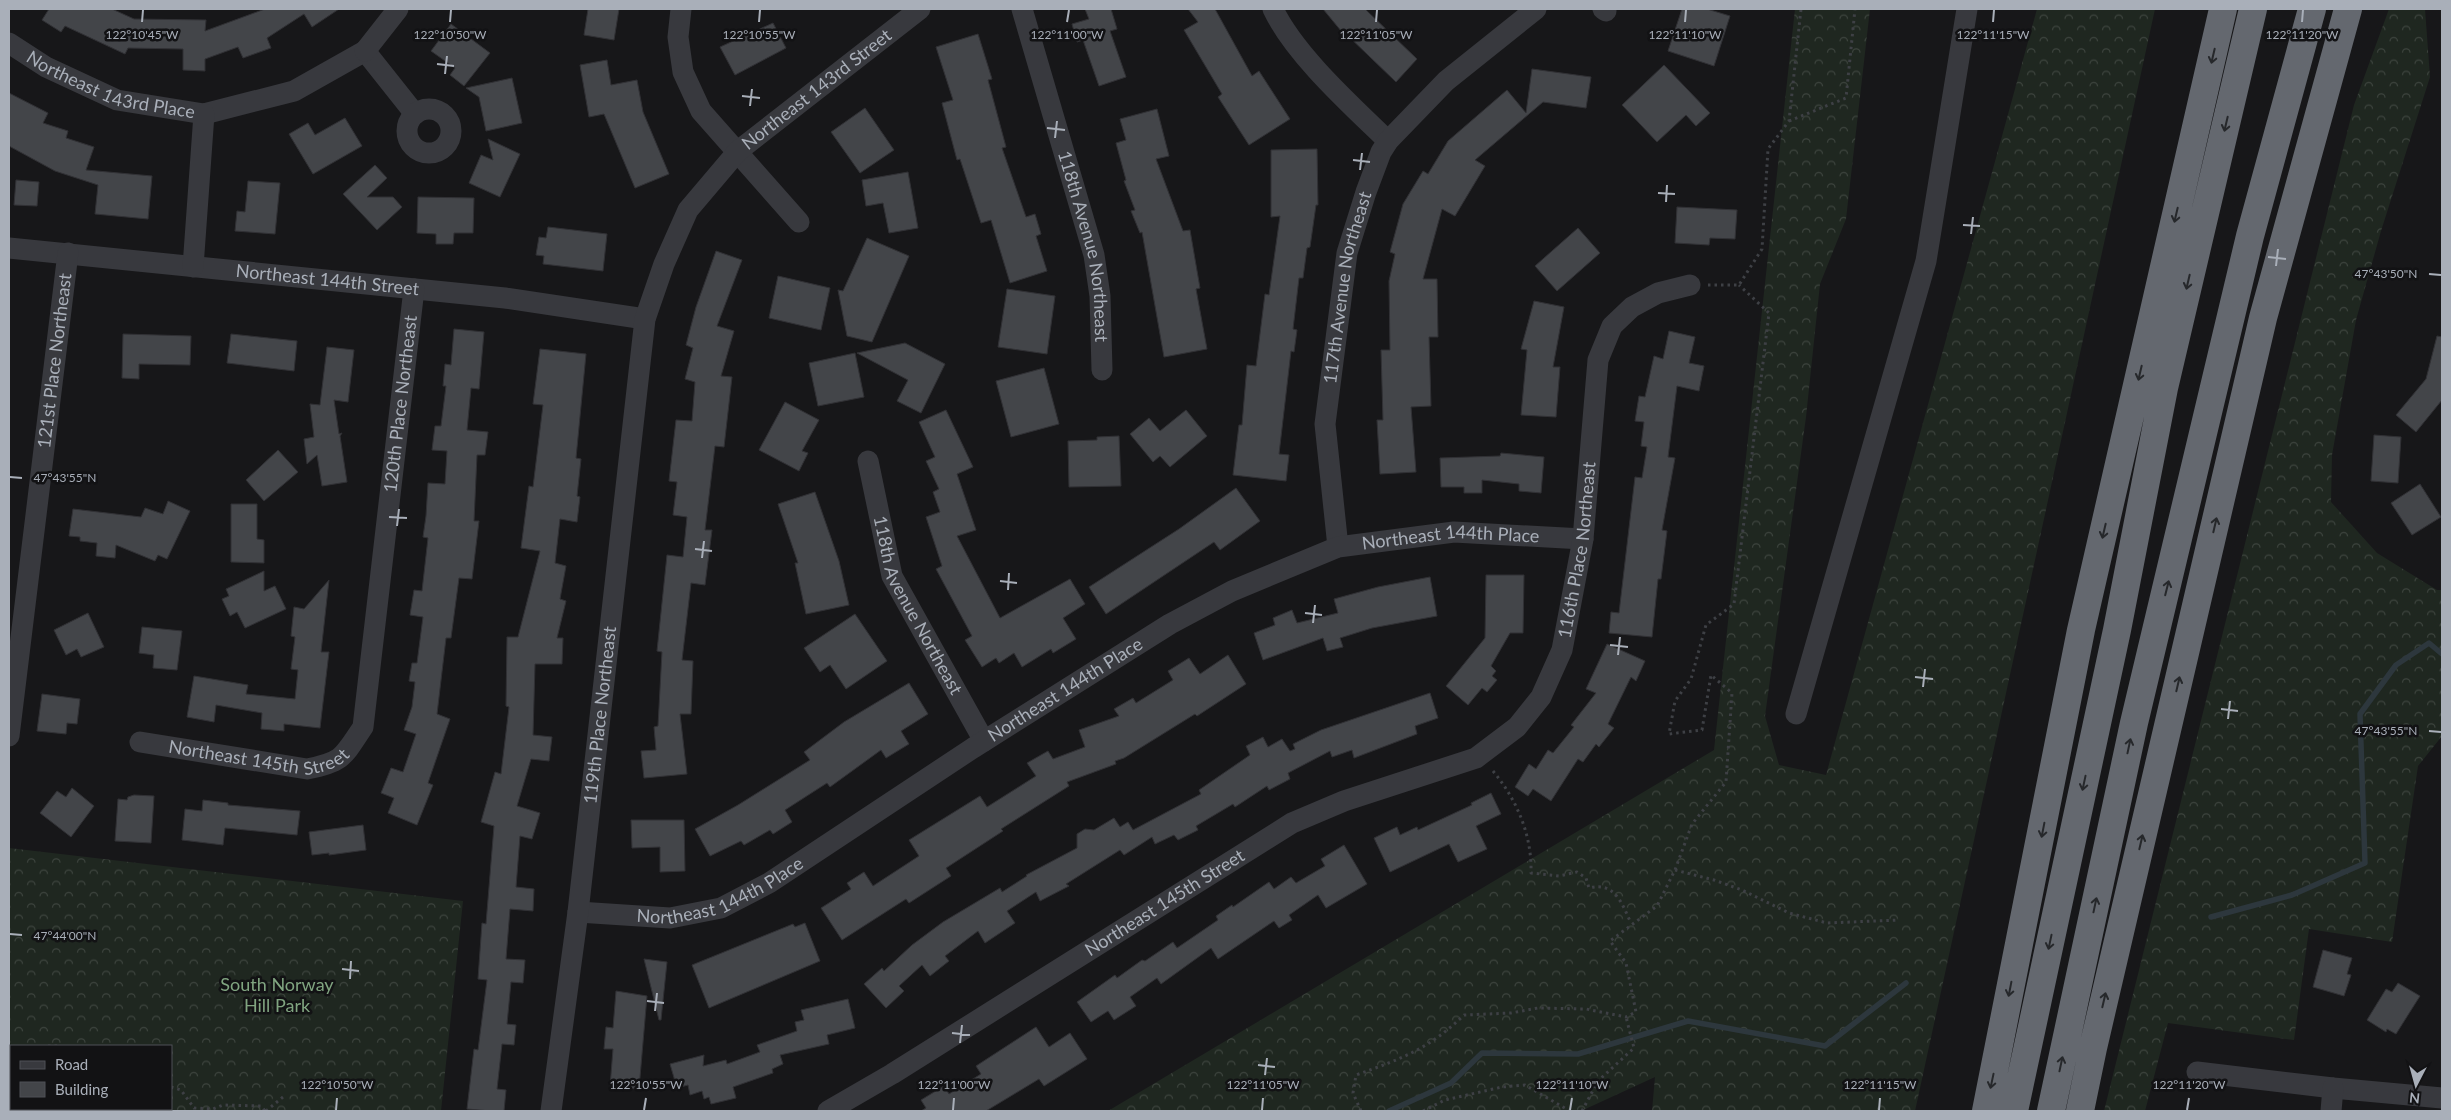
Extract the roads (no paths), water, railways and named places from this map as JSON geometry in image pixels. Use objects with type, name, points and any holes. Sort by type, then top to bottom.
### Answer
[{"type":"highway","points":[[1986,1111],[2081,630],[2224,9]]},
{"type":"highway","points":[[2014,1111],[2155,444],[2164,388],[2254,9]]},
{"type":"highway","points":[[2051,1111],[2136,713],[2250,236],[2312,9]]},
{"type":"highway","points":[[2080,1111],[2263,318],[2348,9]]},
{"type":"highway","points":[[2069,696],[2095,662],[2141,463],[2155,444]]},
{"type":"street","points":[[398,9],[365,51],[415,114]]},
{"type":"street","points":[[681,9],[678,37],[683,72],[701,111],[738,151]]},
{"type":"street","name":"Northeast 143rd Street","points":[[645,319],[664,264],[688,210],[738,151],[920,9]]},
{"type":"street","name":"118th Avenue Northeast","points":[[1022,9],[1094,255],[1100,296],[1102,370]]},
{"type":"street","points":[[1273,9],[1278,20],[1318,71],[1388,141]]},
{"type":"street","name":"117th Avenue Northeast","points":[[1338,547],[1325,424],[1347,253],[1366,192],[1381,152],[1388,141],[1446,81],[1536,9]]},
{"type":"street","points":[[1796,714],[1926,261],[1966,9]]},
{"type":"street","name":"Northeast 143rd Place","points":[[9,43],[46,67],[117,100],[204,114],[294,91],[365,51]]},
{"type":"street","points":[[193,267],[204,114]]},
{"type":"street","name":"Northeast 143rd Street","points":[[738,151],[799,222]]},
{"type":"street","name":"Northeast 144th Street","points":[[9,248],[505,298],[645,319]]},
{"type":"street","name":"121st Place Northeast","points":[[9,736],[68,254]]},
{"type":"street","name":"116th Place Northeast","points":[[1517,727],[1541,696],[1562,650],[1583,539],[1598,360],[1612,326],[1632,307],[1658,293],[1690,285]]},
{"type":"street","name":"120th Place Northeast","points":[[363,727],[414,289]]},
{"type":"street","name":"119th Place Northeast","points":[[551,1111],[578,912],[645,319]]},
{"type":"street","name":"118th Avenue Northeast","points":[[868,461],[892,576],[984,741]]},
{"type":"street","name":"Northeast 144th Place","points":[[578,912],[670,918],[721,908],[769,883],[984,741],[1170,624],[1232,591],[1338,547],[1454,532],[1583,539]]},
{"type":"street","name":"Northeast 145th Street","points":[[140,742],[307,769],[331,764],[345,754],[363,727]]},
{"type":"street","name":"Northeast 145th Street","points":[[828,1111],[892,1074],[1292,822],[1344,801],[1476,758],[1517,727]]},
{"type":"street","points":[[2197,1072],[2333,1088],[2442,1098]]},
{"type":"street","points":[[2331,1111],[2333,1088]]},
{"type":"waterway","points":[[2211,917],[2292,895],[2365,863],[2360,714],[2396,665],[2429,643],[2442,654]]},
{"type":"waterway","points":[[1389,1111],[1451,1083],[1482,1053],[1578,1054],[1688,1021],[1825,1046],[1906,983]]},
{"type":"park label","name":"South Norway Hill Park","points":[[277,995]]}]
